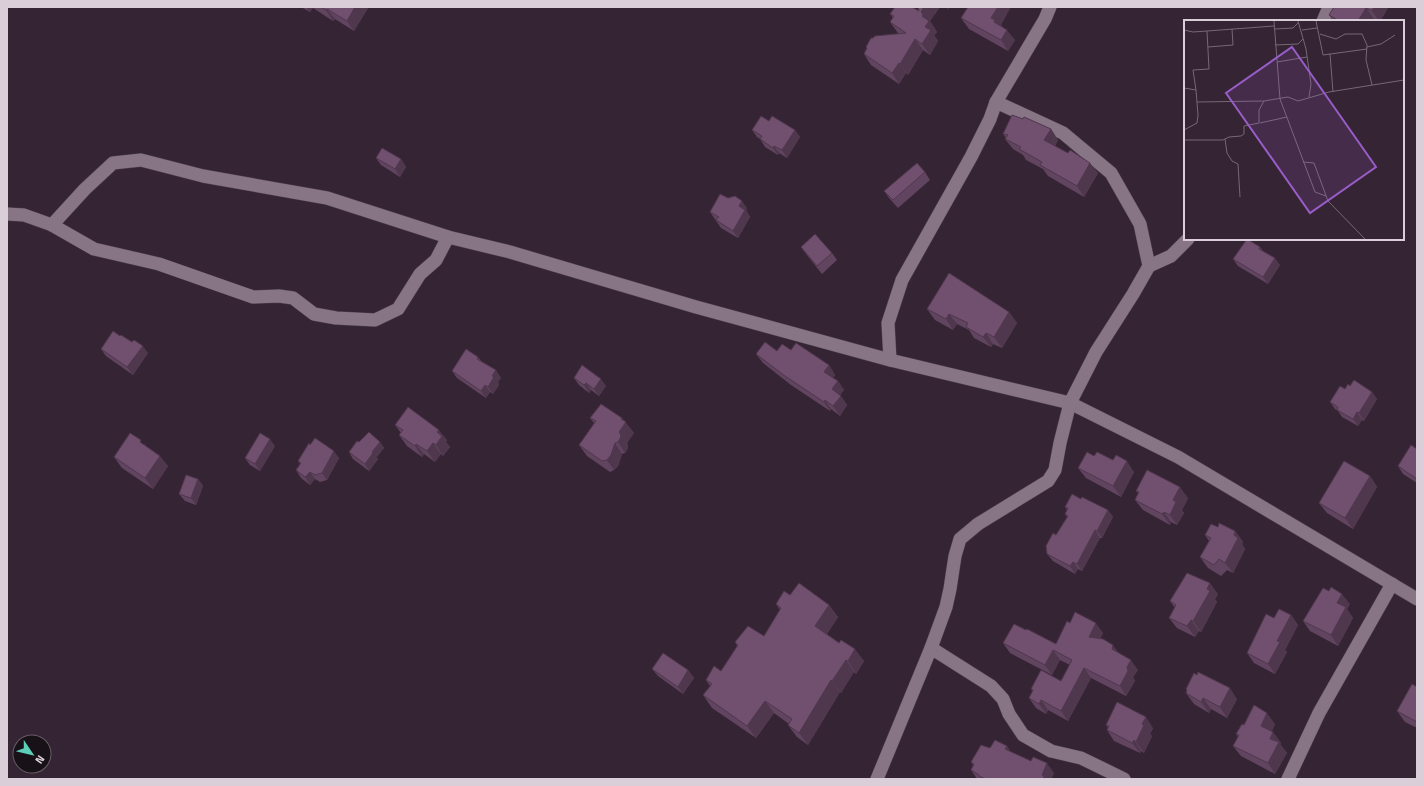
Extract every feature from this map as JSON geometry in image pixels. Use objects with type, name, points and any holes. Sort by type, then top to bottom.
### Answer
[{"type":"street","points":[[890,360],[888,323],[902,280],[971,157],[990,120],[996,102],[1045,19],[1050,7]]},
{"type":"street","points":[[1323,20],[1329,7]]},
{"type":"street","points":[[877,779],[931,648],[946,607],[955,556],[960,539],[983,520],[1048,481],[1055,470],[1070,403],[1096,352],[1133,294],[1148,266],[1140,224],[1111,173],[1063,133],[996,102]]},
{"type":"street","points":[[52,226],[85,189],[113,163],[141,160],[203,176],[327,198],[448,237],[510,252],[890,360],[1070,403],[1178,457],[1417,599]]},
{"type":"street","points":[[7,214],[24,215],[52,226],[94,249],[159,264],[253,297],[279,296],[293,298],[314,314],[336,318],[375,320],[398,309],[420,274],[436,260],[448,237]]},
{"type":"street","points":[[1148,266],[1172,256],[1187,240]]},
{"type":"street","points":[[1288,779],[1319,712],[1392,584]]},
{"type":"street","points":[[931,648],[990,686],[1003,699],[1009,714],[1023,735],[1051,751],[1081,758],[1124,779]]},
{"type":"building","points":[[321,7],[355,7],[347,21]]},
{"type":"building","points":[[895,7],[912,7],[919,11],[918,7],[924,7],[921,12],[923,14],[922,16],[929,21],[925,27],[931,30],[922,44],[915,39],[900,64],[899,63],[892,73],[864,54],[871,38],[875,36],[906,33],[890,22],[894,16],[890,14]]},
{"type":"building","points":[[968,7],[998,7],[991,18],[995,20],[994,22],[1007,30],[1001,40],[961,18]]},
{"type":"building","points":[[1334,7],[1374,7],[1372,11],[1366,8],[1359,20],[1337,20],[1329,15]]},
{"type":"building","points":[[1012,115],[1023,119],[1024,117],[1051,129],[1044,140],[1068,153],[1070,150],[1090,163],[1077,186],[1040,165],[1042,162],[1019,149],[1021,147],[1005,139],[1008,135],[1003,134]]},
{"type":"building","points":[[761,116],[769,121],[772,116],[795,130],[782,150],[774,146],[773,148],[760,139],[762,136],[752,130]]},
{"type":"building","points":[[382,148],[401,159],[395,169],[376,158]]},
{"type":"building","points":[[917,163],[925,172],[893,200],[884,191]]},
{"type":"building","points":[[720,194],[728,198],[735,196],[742,201],[739,206],[745,210],[733,231],[716,220],[719,217],[710,212]]},
{"type":"building","points":[[815,234],[832,253],[817,266],[801,247]]},
{"type":"building","points":[[1246,240],[1260,247],[1259,249],[1275,258],[1263,277],[1233,259]]},
{"type":"building","points":[[949,273],[1009,312],[994,337],[986,333],[983,337],[966,327],[968,323],[949,314],[946,319],[927,309]]},
{"type":"building","points":[[113,331],[132,342],[134,340],[143,346],[127,367],[101,349]]},
{"type":"building","points":[[765,342],[777,351],[782,344],[791,350],[796,343],[829,365],[824,372],[838,381],[832,389],[841,396],[833,406],[825,400],[824,402],[785,376],[756,354]]},
{"type":"building","points":[[466,349],[478,357],[477,359],[496,370],[488,387],[485,385],[481,391],[452,371]]},
{"type":"building","points":[[582,365],[601,379],[594,389],[586,383],[584,385],[574,378]]},
{"type":"building","points":[[1354,380],[1372,392],[1359,413],[1357,412],[1353,419],[1337,410],[1338,407],[1330,402],[1340,386],[1345,389],[1348,384],[1350,386]]},
{"type":"building","points":[[601,404],[626,422],[619,432],[621,435],[620,439],[615,443],[611,455],[607,460],[602,461],[579,445],[596,421],[590,418]]},
{"type":"building","points":[[408,407],[439,430],[437,432],[442,436],[436,445],[433,443],[427,451],[416,444],[415,446],[399,435],[403,430],[395,425]]},
{"type":"building","points":[[369,432],[380,442],[365,464],[349,452],[357,441],[359,442]]},
{"type":"building","points":[[130,433],[160,456],[145,478],[114,457]]},
{"type":"building","points":[[260,433],[270,439],[255,464],[245,458]]},
{"type":"building","points":[[315,438],[334,451],[322,473],[315,475],[310,472],[305,477],[296,470],[301,463],[298,461],[309,443],[310,445]]},
{"type":"building","points":[[1411,445],[1417,449],[1417,479],[1398,466]]},
{"type":"building","points":[[1087,452],[1094,456],[1097,452],[1113,460],[1116,455],[1127,461],[1113,486],[1078,468]]},
{"type":"building","points":[[1344,461],[1370,476],[1345,518],[1319,503]]},
{"type":"building","points":[[1147,470],[1180,487],[1173,500],[1176,502],[1170,515],[1164,512],[1162,514],[1135,500],[1139,492],[1136,491]]},
{"type":"building","points":[[186,475],[198,479],[191,498],[179,494]]},
{"type":"building","points":[[1072,494],[1081,499],[1082,497],[1108,510],[1097,531],[1095,530],[1077,564],[1073,562],[1070,566],[1047,554],[1046,546],[1053,533],[1056,535],[1068,516],[1065,514],[1068,508],[1065,507]]},
{"type":"building","points":[[1219,523],[1235,531],[1234,535],[1238,538],[1225,563],[1219,559],[1214,565],[1200,557],[1211,538],[1205,535],[1211,524],[1218,527]]},
{"type":"building","points":[[1187,573],[1210,583],[1207,589],[1210,591],[1193,621],[1191,620],[1187,626],[1169,618],[1176,605],[1170,601]]},
{"type":"building","points":[[799,583],[829,605],[815,626],[839,643],[841,640],[855,649],[848,661],[846,660],[832,681],[831,680],[799,733],[788,725],[792,719],[765,701],[747,726],[703,695],[712,684],[706,680],[714,666],[721,671],[738,645],[735,642],[748,626],[764,636],[781,608],[776,604],[784,591],[790,595]]},
{"type":"building","points":[[1331,587],[1342,594],[1337,603],[1346,607],[1331,635],[1303,621],[1323,588],[1329,591]]},
{"type":"building","points":[[1279,609],[1291,615],[1277,641],[1280,642],[1268,664],[1247,653],[1266,614],[1274,618]]},
{"type":"building","points":[[1075,612],[1096,623],[1089,637],[1103,639],[1113,645],[1112,649],[1131,660],[1127,667],[1128,671],[1120,686],[1084,668],[1061,711],[1041,700],[1039,704],[1029,698],[1033,690],[1031,689],[1041,670],[1061,681],[1072,660],[1053,650],[1045,665],[1003,643],[1014,624],[1056,644],[1067,621],[1070,623]]},
{"type":"building","points":[[663,653],[688,670],[678,687],[652,669]]},
{"type":"building","points":[[1198,672],[1230,688],[1220,707],[1203,698],[1201,702],[1186,693],[1186,689],[1194,673],[1197,675]]},
{"type":"building","points":[[1412,684],[1417,687],[1417,722],[1397,711]]},
{"type":"building","points":[[1117,702],[1146,717],[1136,742],[1134,740],[1132,743],[1107,730],[1109,726],[1106,725]]},
{"type":"building","points":[[1254,705],[1267,713],[1261,726],[1273,732],[1270,739],[1279,742],[1268,763],[1233,746],[1239,735],[1236,734],[1242,724],[1244,725]]},
{"type":"building","points":[[995,740],[1007,746],[1005,749],[1031,761],[1033,757],[1047,763],[1042,775],[1044,776],[1043,779],[986,779],[971,770],[974,764],[971,762],[981,745],[990,748]]}]
